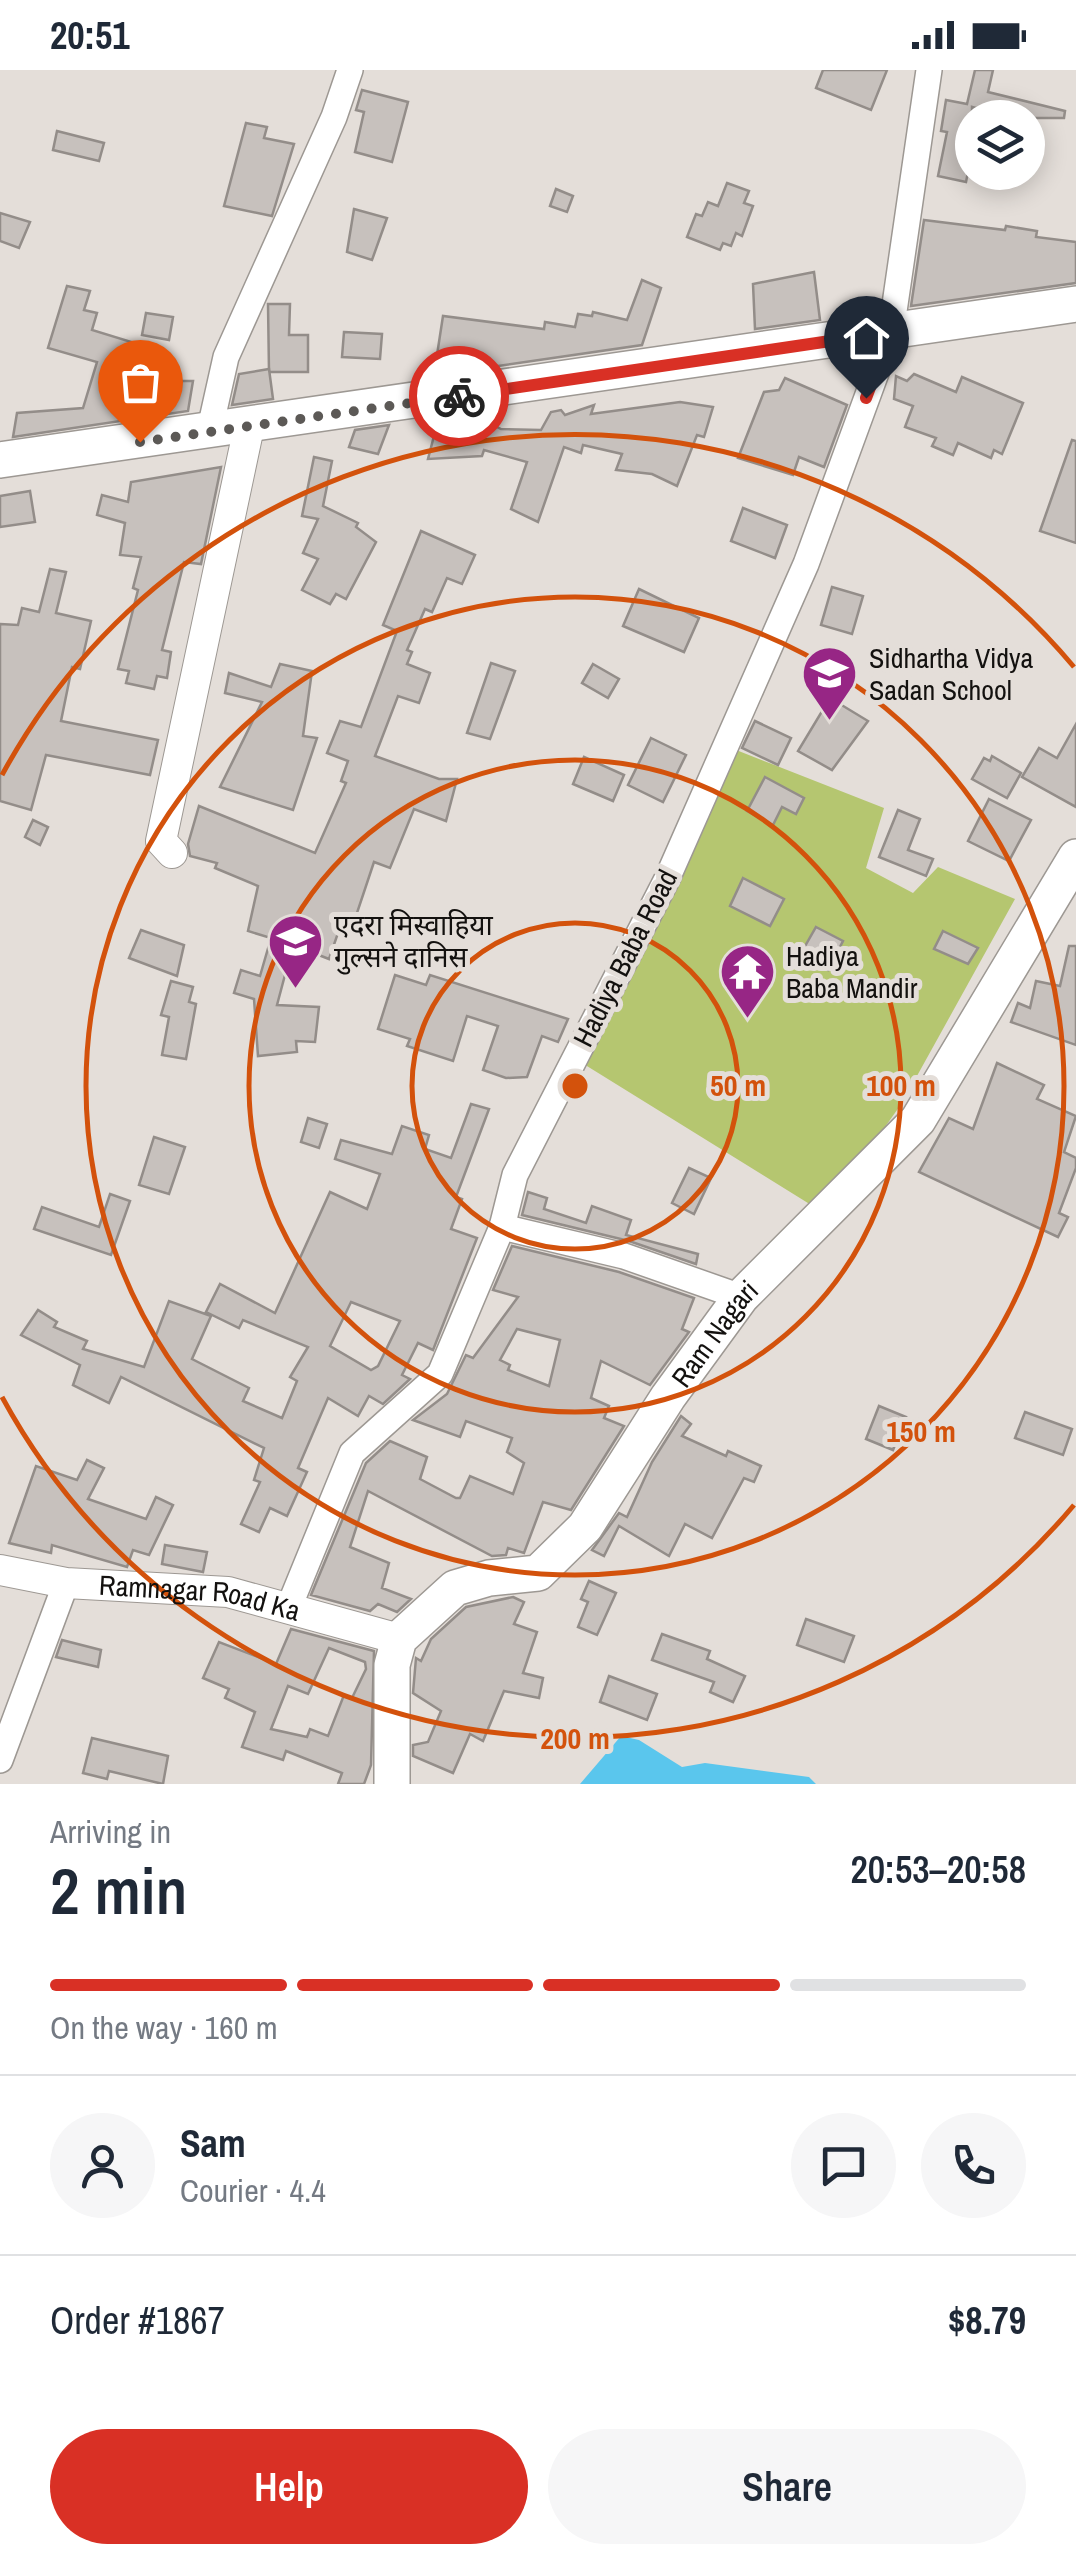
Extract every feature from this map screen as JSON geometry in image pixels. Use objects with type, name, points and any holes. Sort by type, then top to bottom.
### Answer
[{"type":"main road","points":[[0,460],[209,433],[1076,304]]},
{"type":"main road","name":"Ram Nagari","points":[[400,1639],[455,1588],[488,1578],[538,1573],[585,1527],[668,1397],[742,1297],[918,1120],[1076,856]]},
{"type":"main road","points":[[392,1784],[392,1666],[400,1639]]},
{"type":"street","points":[[209,433],[226,357],[334,117],[350,70]]},
{"type":"street","name":"Hadiya Baba Road","points":[[290,1607],[352,1453],[440,1374],[502,1228],[515,1175],[666,879],[806,564],[891,332],[929,70]]},
{"type":"street","points":[[172,853],[160,841],[248,427]]},
{"type":"street","points":[[502,1228],[624,1256],[742,1297]]},
{"type":"street","name":"Ramnagar Road Ka","points":[[0,1570],[66,1583],[228,1592],[400,1639]]},
{"type":"street","points":[[0,1760],[66,1583]]},
{"type":"green space","points":[[726,746],[884,808],[866,868],[913,893],[938,867],[1015,899],[902,1103],[824,1213],[574,1058]]},
{"type":"water","points":[[621,1736],[639,1740],[682,1767],[705,1763],[809,1777],[816,1784],[580,1784]]},
{"type":"building","points":[[823,70],[887,70],[871,110],[816,88]]},
{"type":"building","points":[[975,70],[993,70],[988,92],[1020,100],[968,100]]},
{"type":"building","points":[[362,90],[408,102],[392,162],[355,152],[364,112],[356,110]]},
{"type":"building","points":[[946,100],[955,102],[955,180],[938,176],[947,132],[941,131]]},
{"type":"building","points":[[1045,106],[1065,111],[1064,118],[1045,118]]},
{"type":"building","points":[[246,123],[267,127],[264,138],[294,144],[272,216],[224,206]]},
{"type":"building","points":[[57,131],[104,143],[99,161],[53,150]]},
{"type":"building","points":[[727,183],[749,191],[744,203],[753,206],[742,236],[736,233],[731,246],[723,243],[720,250],[687,237],[696,214],[702,216],[708,202],[718,206]]},
{"type":"building","points":[[556,189],[573,196],[567,212],[550,206]]},
{"type":"building","points":[[354,209],[387,218],[372,260],[347,252]]},
{"type":"building","points":[[0,213],[30,222],[19,248],[0,241]]},
{"type":"building","points":[[924,220],[1005,230],[1006,226],[1037,231],[1036,237],[1076,242],[1076,283],[911,306]]},
{"type":"building","points":[[814,272],[820,320],[755,329],[753,284]]},
{"type":"building","points":[[642,280],[661,288],[642,345],[464,371],[435,368],[443,316],[544,329],[545,322],[575,327],[578,314],[592,316],[593,312],[627,320]]},
{"type":"building","points":[[67,286],[90,291],[84,310],[97,313],[92,330],[138,344],[127,381],[193,381],[188,411],[13,437],[17,413],[83,408],[97,362],[48,348]]},
{"type":"building","points":[[268,304],[290,304],[289,335],[308,335],[308,372],[269,372]]},
{"type":"building","points":[[146,313],[173,317],[169,340],[142,335]]},
{"type":"building","points":[[344,332],[382,334],[380,359],[342,357]]},
{"type":"building","points":[[269,369],[273,399],[232,405],[239,374]]},
{"type":"building","points":[[914,374],[956,392],[962,377],[1023,403],[1002,454],[994,450],[991,458],[958,443],[953,455],[932,446],[936,438],[905,427],[913,406],[894,399],[896,376],[907,381]]},
{"type":"building","points":[[785,378],[847,405],[824,467],[799,457],[793,475],[738,458],[764,392],[779,390]]},
{"type":"building","points":[[680,402],[713,407],[704,437],[697,435],[677,486],[652,474],[616,470],[622,454],[583,445],[581,453],[564,447],[538,522],[511,509],[527,462],[484,450],[482,456],[428,459],[435,432],[491,424],[501,429],[541,430],[551,412],[561,410],[565,415],[594,405],[591,414]]},
{"type":"building","points":[[389,425],[378,454],[349,447],[355,430]]},
{"type":"building","points":[[1072,440],[1076,441],[1076,543],[1040,531]]},
{"type":"building","points":[[314,457],[332,461],[323,506],[358,523],[356,527],[376,542],[346,599],[336,594],[330,604],[302,590],[318,559],[303,553],[318,519],[302,516]]},
{"type":"building","points":[[221,467],[201,564],[184,562],[162,650],[171,652],[167,678],[157,676],[154,689],[126,683],[129,671],[118,669],[138,590],[133,588],[141,557],[120,555],[125,523],[97,515],[102,495],[128,502],[131,482]]},
{"type":"building","points":[[30,491],[35,522],[0,527],[0,496]]},
{"type":"building","points":[[743,508],[787,525],[775,558],[731,541]]},
{"type":"building","points":[[421,531],[475,555],[462,584],[447,578],[432,612],[425,609],[407,650],[412,652],[407,664],[430,673],[419,703],[398,696],[375,756],[439,779],[457,779],[446,821],[414,809],[390,868],[374,862],[350,934],[339,930],[329,959],[293,945],[277,1005],[319,1007],[315,1042],[296,1041],[297,1052],[258,1056],[254,999],[234,993],[241,970],[260,976],[271,938],[248,931],[258,886],[215,868],[217,863],[190,856],[188,844],[199,806],[315,853],[346,783],[341,781],[348,761],[327,753],[340,721],[361,727],[397,631],[383,625]]},
{"type":"building","points":[[50,569],[66,572],[56,613],[91,621],[80,669],[72,667],[61,721],[158,740],[150,775],[46,755],[31,810],[0,801],[0,624],[18,625],[22,608],[39,612]]},
{"type":"building","points":[[832,587],[863,596],[852,634],[821,625]]},
{"type":"building","points":[[639,589],[699,618],[684,652],[623,626]]},
{"type":"building","points":[[491,663],[515,671],[490,739],[467,733]]},
{"type":"building","points":[[280,664],[312,671],[303,736],[317,738],[293,810],[220,787],[262,702],[225,693],[229,673],[271,687]]},
{"type":"building","points":[[593,664],[619,679],[608,698],[582,683]]},
{"type":"building","points":[[830,698],[868,721],[832,770],[798,751]]},
{"type":"building","points":[[755,721],[791,738],[778,765],[742,748]]},
{"type":"building","points":[[1076,724],[1076,807],[1022,777],[1039,748],[1057,758]]},
{"type":"building","points":[[651,738],[686,755],[663,802],[628,785]]},
{"type":"building","points":[[992,756],[1021,773],[1007,798],[972,779],[984,758],[990,761]]},
{"type":"building","points":[[584,757],[624,775],[613,801],[573,784]]},
{"type":"building","points":[[765,777],[804,798],[796,814],[782,807],[773,825],[747,811]]},
{"type":"building","points":[[989,799],[1031,820],[1009,861],[968,841]]},
{"type":"building","points":[[898,810],[920,819],[908,850],[933,859],[926,876],[879,857]]},
{"type":"building","points":[[33,820],[48,827],[40,845],[25,837]]},
{"type":"building","points":[[743,878],[784,899],[770,926],[730,906]]},
{"type":"building","points":[[816,927],[843,941],[828,970],[800,955]]},
{"type":"building","points":[[141,930],[184,945],[177,976],[129,958]]},
{"type":"building","points":[[943,931],[978,948],[968,964],[934,949]]},
{"type":"building","points":[[1069,946],[1076,946],[1076,1045],[1011,1022],[1018,1003],[1030,1008],[1036,981],[1060,986]]},
{"type":"building","points":[[395,975],[426,985],[430,975],[568,1019],[558,1042],[542,1036],[527,1077],[506,1078],[483,1070],[498,1026],[467,1016],[453,1061],[407,1046],[410,1039],[378,1029]]},
{"type":"building","points":[[171,981],[193,987],[189,1002],[196,1004],[186,1059],[162,1055],[169,1017],[161,1015]]},
{"type":"building","points":[[997,1063],[1044,1085],[1037,1099],[1076,1116],[1064,1152],[1076,1158],[1076,1168],[1059,1213],[1068,1217],[1058,1237],[919,1172],[949,1118],[973,1129]]},
{"type":"building","points":[[471,1104],[489,1109],[456,1197],[462,1199],[451,1229],[477,1238],[433,1350],[418,1343],[402,1375],[410,1379],[383,1404],[369,1396],[358,1416],[328,1398],[298,1468],[307,1472],[287,1516],[270,1508],[259,1532],[241,1524],[260,1482],[254,1480],[264,1448],[121,1377],[109,1403],[73,1385],[80,1365],[21,1335],[38,1310],[57,1322],[54,1327],[87,1341],[83,1349],[144,1367],[169,1301],[211,1316],[192,1359],[249,1388],[243,1401],[282,1418],[297,1381],[290,1377],[308,1347],[243,1320],[239,1328],[206,1312],[220,1284],[275,1313],[330,1192],[367,1209],[380,1174],[335,1159],[341,1140],[392,1154],[402,1126],[429,1135],[425,1149],[451,1158]],"holes":[[[351,1302],[400,1321],[378,1366],[371,1370],[330,1346]]]},
{"type":"building","points":[[308,1118],[327,1124],[319,1148],[301,1142]]},
{"type":"building","points":[[154,1137],[185,1147],[169,1194],[139,1185]]},
{"type":"building","points":[[689,1168],[711,1178],[694,1214],[672,1203]]},
{"type":"building","points":[[528,1192],[547,1198],[544,1209],[586,1223],[592,1206],[631,1220],[626,1235],[698,1254],[696,1264],[629,1241],[522,1215]]},
{"type":"building","points":[[110,1194],[130,1201],[111,1255],[34,1229],[42,1207],[99,1227]]},
{"type":"building","points":[[512,1246],[619,1272],[694,1298],[682,1329],[689,1332],[650,1385],[601,1361],[591,1398],[609,1406],[604,1418],[624,1426],[571,1510],[543,1502],[524,1553],[508,1548],[506,1555],[492,1556],[368,1491],[350,1547],[389,1563],[382,1588],[411,1599],[397,1612],[378,1604],[370,1611],[311,1595],[366,1463],[390,1441],[427,1457],[420,1479],[456,1498],[460,1498],[470,1476],[513,1494],[524,1463],[507,1452],[512,1438],[466,1421],[460,1437],[413,1420],[447,1394],[466,1355],[473,1358],[518,1297],[493,1290]],"holes":[[[517,1329],[560,1340],[549,1386],[508,1370],[510,1365],[500,1360]]]},
{"type":"building","points":[[879,1406],[906,1417],[893,1450],[866,1439]]},
{"type":"building","points":[[1025,1412],[1072,1429],[1063,1455],[1015,1438]]},
{"type":"building","points":[[681,1416],[691,1424],[682,1436],[726,1456],[728,1451],[761,1466],[754,1482],[744,1478],[712,1538],[685,1524],[669,1556],[619,1526],[604,1556],[592,1550],[619,1513],[627,1517],[652,1462]]},
{"type":"building","points":[[87,1460],[104,1468],[88,1499],[146,1519],[156,1497],[173,1505],[149,1555],[133,1550],[127,1567],[52,1545],[51,1553],[9,1543],[36,1466],[77,1480]]},
{"type":"building","points":[[165,1545],[207,1552],[203,1572],[162,1564]]},
{"type":"building","points":[[589,1581],[616,1593],[597,1635],[578,1627],[588,1602],[581,1599]]},
{"type":"building","points":[[513,1597],[524,1602],[514,1624],[537,1632],[523,1673],[543,1678],[539,1698],[504,1691],[483,1741],[470,1734],[453,1773],[413,1756],[413,1745],[428,1742],[441,1711],[413,1693],[416,1658],[421,1661],[431,1639],[466,1607]]},
{"type":"building","points":[[806,1619],[854,1636],[844,1662],[797,1645]]},
{"type":"building","points":[[291,1629],[374,1651],[371,1765],[364,1784],[338,1784],[342,1773],[286,1751],[283,1760],[242,1747],[255,1712],[225,1698],[229,1689],[203,1678],[219,1642],[276,1664]],"holes":[[[329,1648],[365,1662],[366,1669],[352,1698],[344,1695],[328,1736],[310,1729],[307,1737],[271,1729],[288,1686],[308,1694]]]},
{"type":"building","points":[[662,1634],[710,1651],[707,1659],[745,1676],[733,1702],[710,1692],[714,1682],[652,1660]]},
{"type":"building","points":[[62,1640],[101,1650],[98,1667],[56,1657]]},
{"type":"building","points":[[609,1676],[657,1694],[647,1720],[600,1702]]},
{"type":"building","points":[[92,1738],[168,1756],[163,1784],[109,1771],[107,1779],[83,1773]]},
{"type":"way so far","points":[[140,442],[459,396]]},
{"type":"place","name":"Sidhartha Vidya Sadan School","points":[[830,723]]},
{"type":"place","name":"एदरा मिस्वाहिया गुल्सने दानिस","points":[[295,990]]},
{"type":"place","name":"Hadiya Baba Mandir","points":[[747,1021]]},
{"type":"route","points":[[459,396],[891,332],[866,398]]}]
